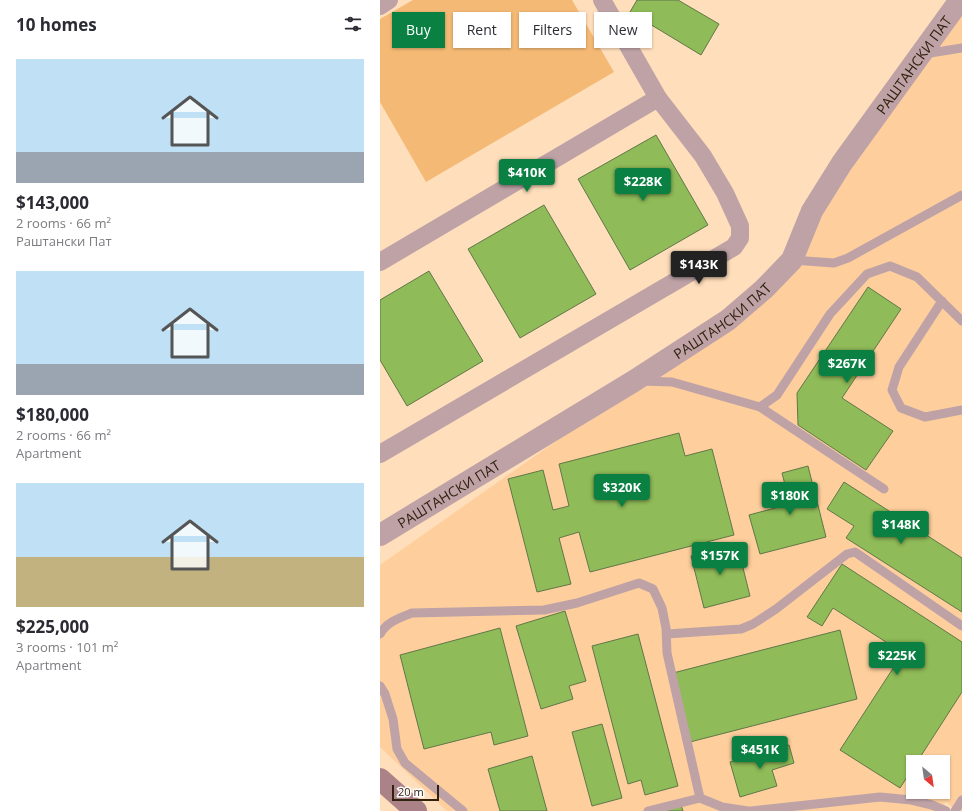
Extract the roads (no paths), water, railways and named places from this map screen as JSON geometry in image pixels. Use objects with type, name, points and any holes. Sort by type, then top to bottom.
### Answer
[{"type":"main road","points":[[380,779],[416,811]]},
{"type":"street","points":[[380,6],[389,0]]},
{"type":"street","points":[[380,454],[734,247],[740,238],[740,226],[725,193],[703,156],[658,98],[602,0]]},
{"type":"street","name":"РАШТАНСКИ ПАТ","points":[[380,535],[634,381],[728,320],[764,289],[792,260],[812,212],[823,193],[847,156],[960,0]]},
{"type":"street","points":[[380,262],[658,98]]},
{"type":"lane","points":[[919,55],[962,48]]},
{"type":"lane","points":[[792,260],[834,263],[848,258],[962,195]]},
{"type":"lane","points":[[760,407],[777,395],[830,314],[867,274],[890,266],[917,277],[962,321]]},
{"type":"lane","points":[[942,301],[899,367],[892,390],[900,408],[925,416],[962,410]]},
{"type":"lane","points":[[634,381],[672,382],[760,407],[884,489]]},
{"type":"lane","points":[[667,634],[741,629],[753,624],[776,609],[847,554],[855,552],[962,626]]},
{"type":"lane","points":[[380,634],[385,627],[397,619],[412,613],[544,610],[577,603],[638,583],[653,589],[662,608],[667,634],[667,653],[700,798]]},
{"type":"lane","points":[[380,686],[385,694],[393,719],[397,749],[405,764],[463,811]]},
{"type":"lane","points":[[648,811],[700,798],[722,807],[750,811],[880,797],[911,800],[932,805],[946,811]]},
{"type":"lane","points":[[955,811],[962,800]]}]
